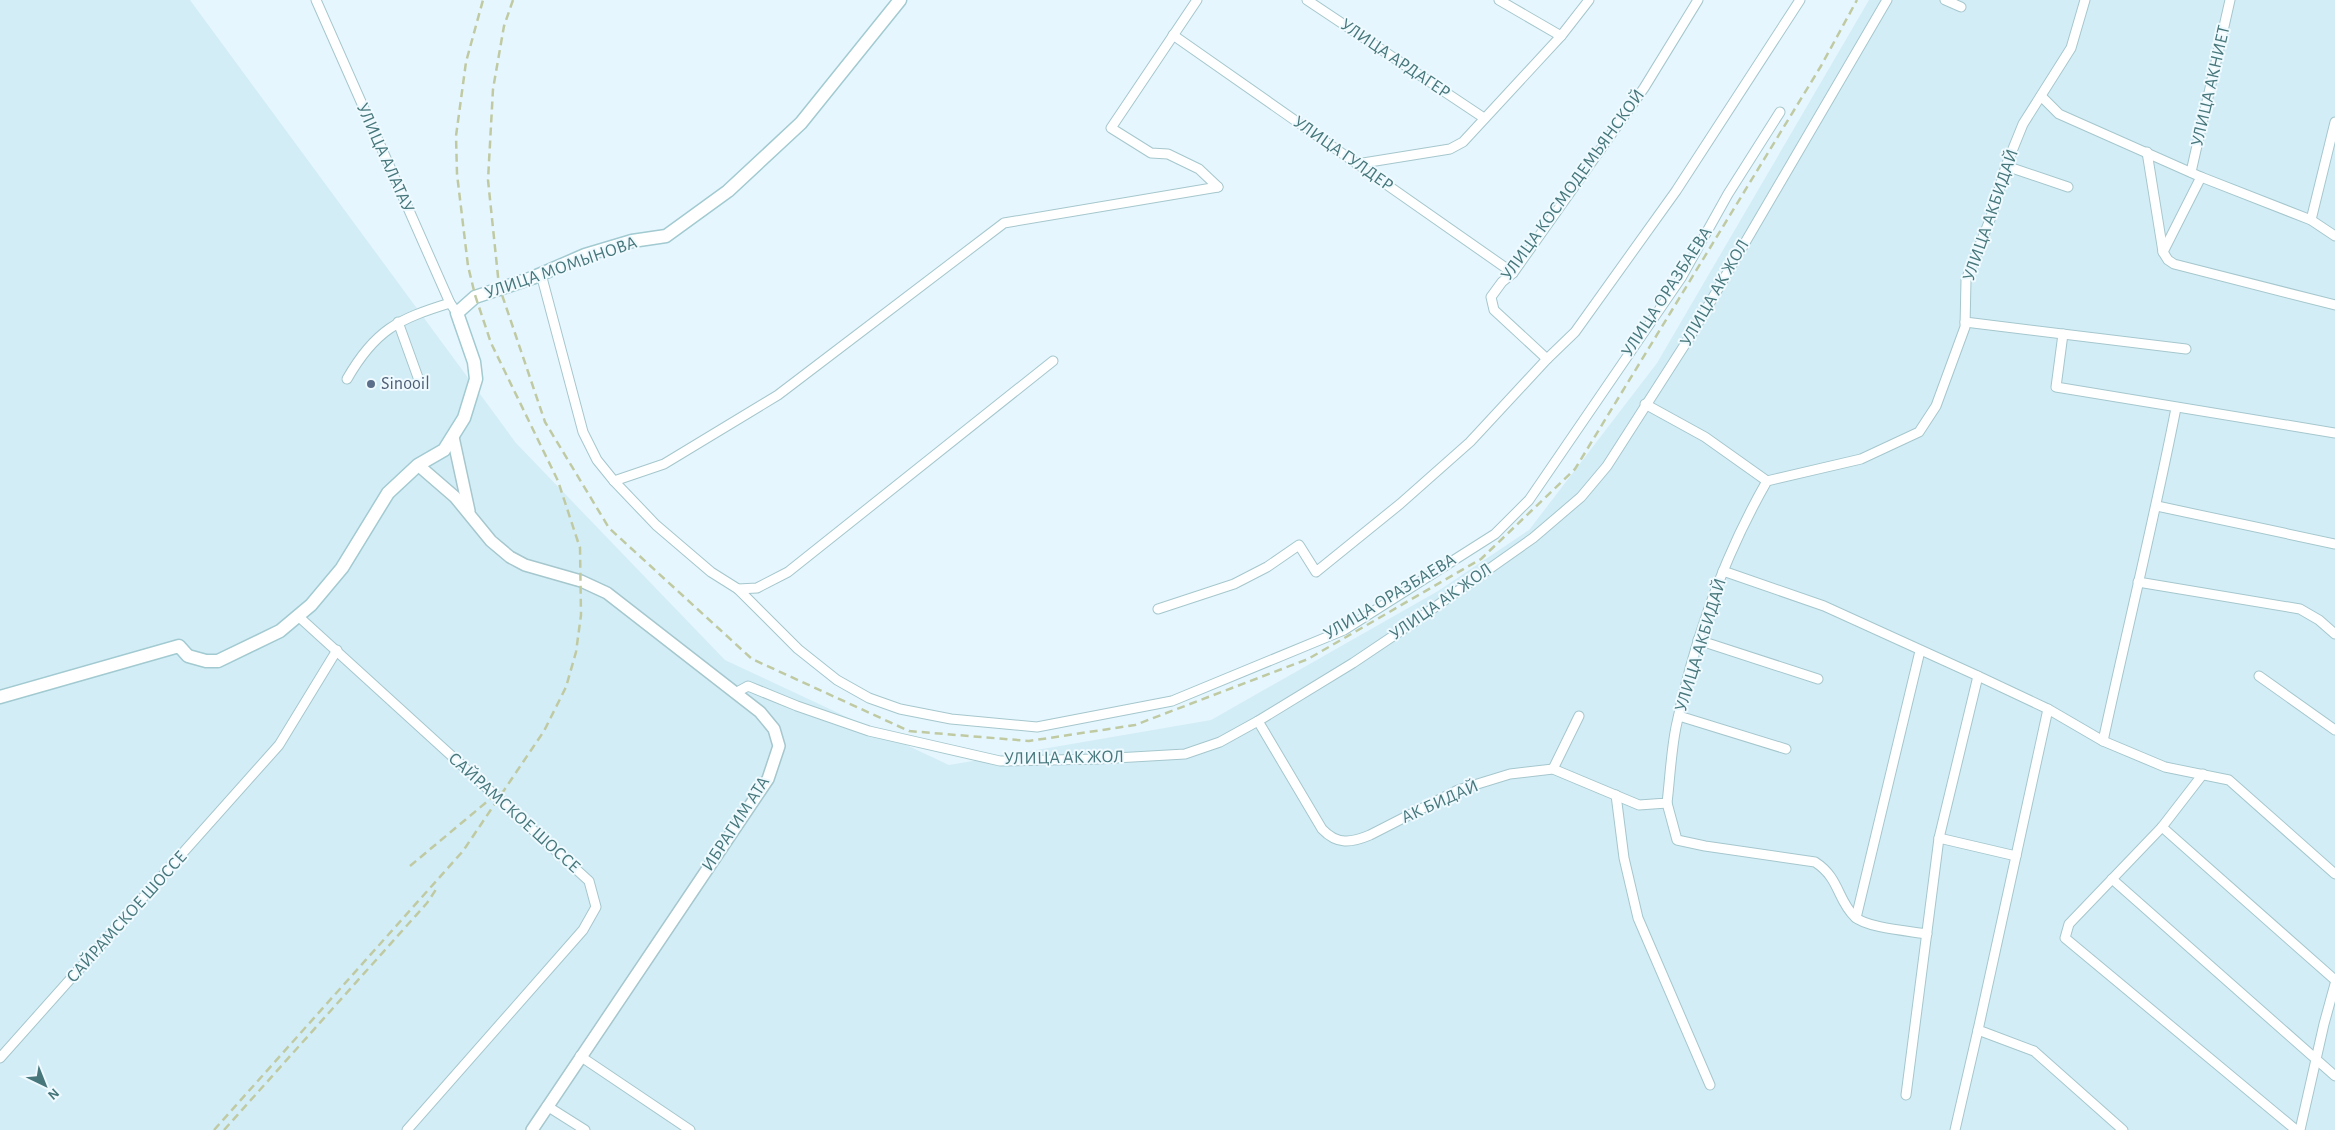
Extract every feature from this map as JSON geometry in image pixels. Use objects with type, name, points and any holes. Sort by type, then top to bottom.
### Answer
[{"type":"main road","name":"УЛИЦА МОМЫНОВА","points":[[454,308],[476,297],[541,274],[585,255],[632,241],[666,236],[728,191],[801,123],[900,0]]},
{"type":"main road","points":[[0,697],[179,646],[188,656],[206,661],[218,661],[280,631],[311,605],[342,568],[388,493],[418,465],[444,450],[464,418],[476,379],[474,362],[454,308]]},
{"type":"street","name":"УЛИЦА АЛАТАУ","points":[[316,0],[454,308]]},
{"type":"street","points":[[614,481],[664,464],[778,395],[1004,223],[1218,187],[1199,169],[1168,154],[1151,154],[1111,128],[1197,0]]},
{"type":"street","name":"УЛИЦА АРДАГЕР","points":[[1306,0],[1484,118]]},
{"type":"street","points":[[1499,0],[1561,36]]},
{"type":"street","points":[[1358,164],[1450,149],[1463,142],[1561,36],[1589,0]]},
{"type":"street","name":"УЛИЦА КОСМОДЕМЬЯНСКОЙ","points":[[1546,359],[1494,310],[1492,298],[1502,282],[1513,272],[1644,88],[1698,0]]},
{"type":"street","points":[[1158,609],[1234,584],[1267,567],[1299,545],[1316,572],[1400,504],[1470,442],[1546,359],[1575,332],[1676,191],[1800,0]]},
{"type":"street","name":"УЛИЦА АК ЖОЛ","points":[[736,692],[748,686],[796,706],[869,731],[1000,761],[1098,759],[1186,754],[1220,742],[1258,721],[1353,663],[1533,538],[1581,498],[1607,466],[1645,404],[1692,335],[1887,0]]},
{"type":"street","points":[[1945,0],[1961,8]]},
{"type":"street","name":"УЛИЦА АКБИДАЙ","points":[[1667,803],[1676,728],[1698,640],[1741,526],[1767,481],[1861,459],[1919,432],[1936,406],[1965,322],[1966,280],[1991,216],[2006,166],[2023,124],[2071,48],[2085,0]]},
{"type":"street","name":"УЛИЦА АКНИЕТ","points":[[2191,172],[2230,0]]},
{"type":"street","name":"УЛИЦА ГУЛДЕР","points":[[1173,36],[1513,272]]},
{"type":"street","points":[[2041,96],[2059,114],[2201,177],[2311,220],[2335,236]]},
{"type":"street","name":"УЛИЦА ОРАЗБАЕВА","points":[[541,274],[583,432],[597,460],[614,481],[663,531],[711,572],[738,589],[798,649],[837,680],[869,698],[900,708],[951,719],[1037,727],[1172,701],[1344,630],[1495,534],[1528,500],[1681,278],[1728,194],[1780,112]]},
{"type":"street","points":[[2311,220],[2335,122]]},
{"type":"street","points":[[2147,152],[2163,252],[2168,260],[2174,264],[2335,305]]},
{"type":"street","points":[[2006,166],[2068,187]]},
{"type":"street","points":[[2163,252],[2201,177]]},
{"type":"street","points":[[347,379],[357,362],[375,339],[398,322],[412,315],[454,308]]},
{"type":"street","points":[[398,322],[420,383]]},
{"type":"street","points":[[1965,322],[2186,349]]},
{"type":"street","points":[[2063,334],[2056,387],[2335,433]]},
{"type":"street","points":[[738,589],[757,588],[788,572],[1053,361]]},
{"type":"street","points":[[1645,404],[1705,437],[1767,481]]},
{"type":"street","points":[[2103,741],[2157,506],[2176,408]]},
{"type":"street","points":[[453,437],[469,512]]},
{"type":"street","name":"ИБРАГИМ АТА","points":[[418,465],[469,512],[492,541],[510,557],[525,565],[581,581],[607,593],[736,692],[760,712],[774,729],[779,746],[768,779],[532,1130]]},
{"type":"street","points":[[2157,506],[2335,544]]},
{"type":"street","points":[[1723,571],[1824,606],[2048,709],[2103,741],[2165,767],[2229,780],[2335,874]]},
{"type":"street","points":[[2138,582],[2300,609],[2319,620],[2335,634]]},
{"type":"street","name":"САЙРАМСКОЕ ШОССЕ","points":[[298,616],[589,881],[596,907],[583,930],[407,1130]]},
{"type":"street","points":[[1698,640],[1818,679]]},
{"type":"street","name":"САЙРАМСКОЕ ШОССЕ","points":[[0,1058],[279,745],[337,650]]},
{"type":"street","points":[[1856,918],[1920,651]]},
{"type":"street","points":[[1906,1095],[1939,838],[1978,676]]},
{"type":"street","points":[[2259,676],[2335,730]]},
{"type":"street","points":[[1955,1130],[2048,709]]},
{"type":"street","points":[[1553,769],[1579,716]]},
{"type":"street","points":[[1679,716],[1786,749]]},
{"type":"street","name":"АК БИДАЙ","points":[[1258,721],[1322,829],[1331,839],[1342,841],[1357,840],[1458,790],[1510,774],[1553,769],[1639,805],[1667,803]]},
{"type":"street","points":[[2203,774],[2162,827],[2068,924],[2065,938],[2298,1130],[2335,984]]},
{"type":"street","points":[[1616,795],[1624,858],[1638,918],[1710,1084]]},
{"type":"street","points":[[1667,803],[1677,840],[1815,862],[1824,868],[1834,880],[1847,906],[1856,918],[1866,923],[1927,934]]},
{"type":"street","points":[[2162,827],[2335,980]]},
{"type":"street","points":[[1939,838],[2016,856]]},
{"type":"street","points":[[2112,879],[2335,1076]]},
{"type":"street","points":[[1978,1030],[2034,1051],[2123,1130]]},
{"type":"street","points":[[580,1056],[690,1130]]},
{"type":"street","points":[[547,1106],[585,1130]]},
{"type":"shaded area","points":[[0,0],[190,0],[516,443],[725,660],[949,765],[1211,720],[1438,591],[1529,530],[1657,363],[1869,0],[2335,0],[2335,1130],[0,1130]]},
{"type":"railway","points":[[214,1130],[463,851],[544,731],[566,687],[576,652],[581,615],[580,548],[558,481],[491,343],[475,295],[468,266],[457,174],[456,136],[466,62],[483,0]]},
{"type":"railway","points":[[513,0],[504,26],[493,89],[488,180],[499,286],[545,422],[609,528],[752,659],[909,731],[1029,741],[1135,725],[1308,659],[1481,559],[1575,469],[1821,66],[1857,0]]},
{"type":"railway","points":[[410,866],[495,795]]},
{"type":"railway","points":[[224,1130],[427,903],[437,888]]},
{"type":"place","name":"Sinooil","points":[[371,384]]}]
